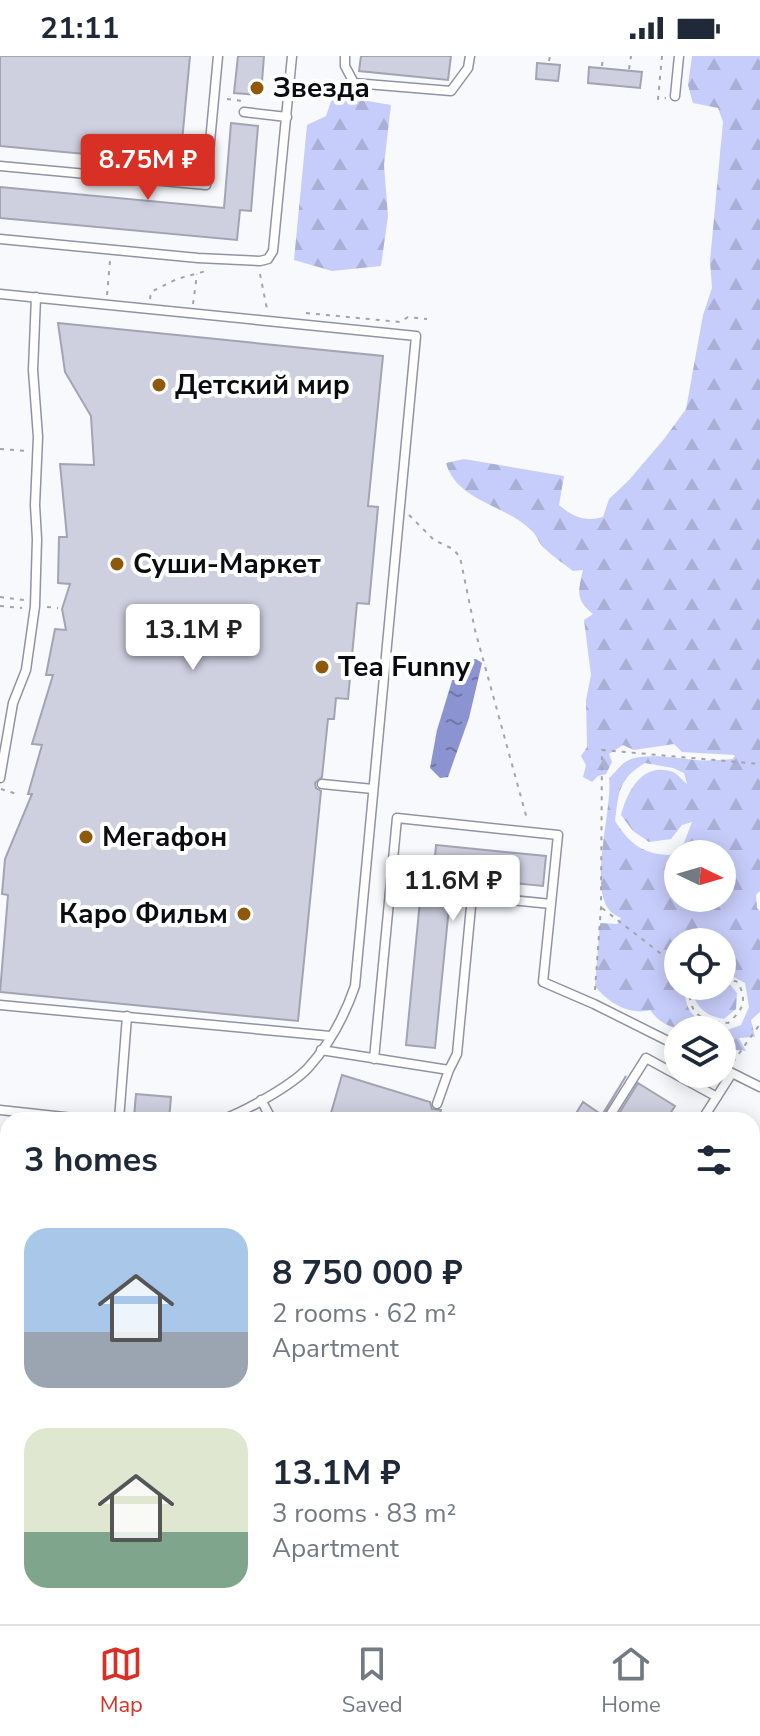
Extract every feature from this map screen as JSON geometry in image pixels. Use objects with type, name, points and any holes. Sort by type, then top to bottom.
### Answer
[{"type":"lane","points":[[0,166],[206,185],[218,56]]},
{"type":"lane","points":[[0,239],[232,259],[268,259],[273,251],[292,56]]},
{"type":"lane","points":[[345,56],[345,66],[354,83],[451,91],[468,68],[470,56]]},
{"type":"lane","points":[[675,96],[679,56]]},
{"type":"lane","points":[[244,112],[287,117]]},
{"type":"lane","points":[[0,294],[416,336],[355,986],[346,1011],[306,1069],[241,1112]]},
{"type":"lane","points":[[0,778],[13,703],[26,670],[35,606],[38,452],[33,370],[36,297]]},
{"type":"lane","points":[[322,784],[373,789]]},
{"type":"lane","points":[[374,1059],[397,818],[558,835],[543,982],[664,1039]]},
{"type":"lane","points":[[437,1104],[457,1054],[472,896],[551,904]]},
{"type":"lane","points":[[0,1005],[330,1036]]},
{"type":"lane","points":[[120,1112],[127,1016]]},
{"type":"lane","points":[[321,1050],[449,1070]]},
{"type":"lane","points":[[612,1112],[646,1058],[717,1097]]},
{"type":"lane","points":[[736,1075],[760,1087]]},
{"type":"lane","points":[[707,1112],[720,1088]]},
{"type":"lane","points":[[261,1100],[270,1112]]},
{"type":"path","points":[[549,61],[550,56]]},
{"type":"path","points":[[602,66],[603,56]]},
{"type":"path","points":[[629,69],[631,56]]},
{"type":"path","points":[[662,56],[658,99],[675,96]]},
{"type":"path","points":[[234,99],[240,100]]},
{"type":"path","points":[[148,308],[151,292],[232,259]]},
{"type":"path","points":[[106,304],[110,260]]},
{"type":"path","points":[[260,261],[267,309],[265,320]]},
{"type":"path","points":[[192,313],[197,268]]},
{"type":"path","points":[[296,312],[400,322],[408,317],[427,319]]},
{"type":"path","points":[[0,449],[38,452]]},
{"type":"path","points":[[400,505],[434,540],[453,549],[460,557],[475,630],[531,832]]},
{"type":"path","points":[[0,597],[23,600],[26,605],[22,608],[0,606]]},
{"type":"path","points":[[594,1004],[601,907],[602,750],[760,764]]},
{"type":"path","points":[[0,788],[17,794]]},
{"type":"path","points":[[601,907],[664,956]]},
{"type":"path","points":[[693,1000],[695,1013],[709,1023],[728,1023],[741,1011],[745,997],[736,981]]},
{"type":"path","points":[[736,1058],[760,1024]]},
{"type":"green space","points":[[692,56],[760,56],[760,891],[756,895],[760,911],[760,1012],[751,1020],[755,1037],[739,1038],[746,1051],[736,1050],[736,1027],[741,1025],[749,1007],[745,983],[736,978],[736,928],[664,928],[664,1000],[686,1000],[695,1016],[664,1016],[664,1023],[650,1010],[635,1011],[620,1006],[595,986],[600,923],[617,924],[621,918],[610,911],[601,884],[609,778],[625,762],[634,758],[661,756],[709,760],[733,759],[735,755],[682,752],[674,744],[634,750],[623,745],[609,754],[612,762],[606,774],[592,782],[583,777],[586,765],[581,756],[587,747],[586,700],[591,675],[584,620],[593,614],[579,595],[583,570],[573,571],[546,550],[522,523],[471,495],[452,476],[446,463],[464,459],[564,476],[559,505],[580,517],[603,517],[609,499],[629,480],[686,409],[703,315],[712,288],[710,261],[723,122],[718,108],[693,103],[688,85]],"holes":[[[645,763],[684,773],[687,784],[673,772],[653,771],[632,788],[621,815],[633,831],[649,842],[671,839],[682,825],[692,822],[685,840],[736,840],[736,912],[664,912],[664,854],[638,846],[615,821],[621,787],[629,775]]]},
{"type":"green space","points":[[333,95],[391,105],[384,165],[388,216],[381,266],[332,271],[294,260],[307,125],[326,116]]},
{"type":"green space","points":[[737,993],[736,1009],[728,1016],[714,1016],[695,1000],[736,1000]]},
{"type":"water","points":[[476,659],[482,663],[469,718],[448,777],[440,778],[430,768],[437,730],[455,671],[468,660]]},
{"type":"building","points":[[0,56],[190,56],[180,163],[0,146]]},
{"type":"building","points":[[238,56],[264,56],[261,95],[234,93]]},
{"type":"building","points":[[361,56],[451,56],[448,80],[359,71]]},
{"type":"building","points":[[537,63],[560,65],[558,81],[536,79]]},
{"type":"building","points":[[589,67],[642,72],[640,88],[588,83]]},
{"type":"building","points":[[231,123],[258,126],[251,211],[240,210],[237,240],[0,218],[0,187],[224,208]]},
{"type":"building","points":[[58,323],[383,356],[368,506],[378,507],[369,604],[357,603],[348,699],[336,698],[334,719],[328,719],[322,777],[315,783],[321,791],[298,1021],[0,992],[8,895],[2,894],[5,859],[32,794],[28,794],[42,745],[32,744],[53,675],[46,675],[55,629],[66,630],[62,609],[70,584],[58,583],[59,537],[67,537],[60,464],[94,465],[91,416],[65,372]]},
{"type":"building","points":[[436,845],[546,856],[543,886],[452,877],[435,1048],[406,1045],[422,880],[433,881]]},
{"type":"building","points":[[342,1075],[430,1102],[432,1109],[441,1110],[440,1112],[331,1112]]},
{"type":"building","points":[[638,1083],[675,1106],[671,1112],[620,1112]]},
{"type":"building","points":[[136,1094],[171,1097],[170,1112],[134,1112]]},
{"type":"building","points":[[583,1102],[598,1112],[577,1112]]},
{"type":"place","name":"Звезда","points":[[257,88]]},
{"type":"place","name":"Детский мир","points":[[159,385]]},
{"type":"place","name":"Суши-Маркет","points":[[117,564]]},
{"type":"place","name":"Tea Funny","points":[[322,667]]},
{"type":"place","name":"Мегафон","points":[[86,837]]},
{"type":"place","name":"Каро Фильм","points":[[244,914]]}]
